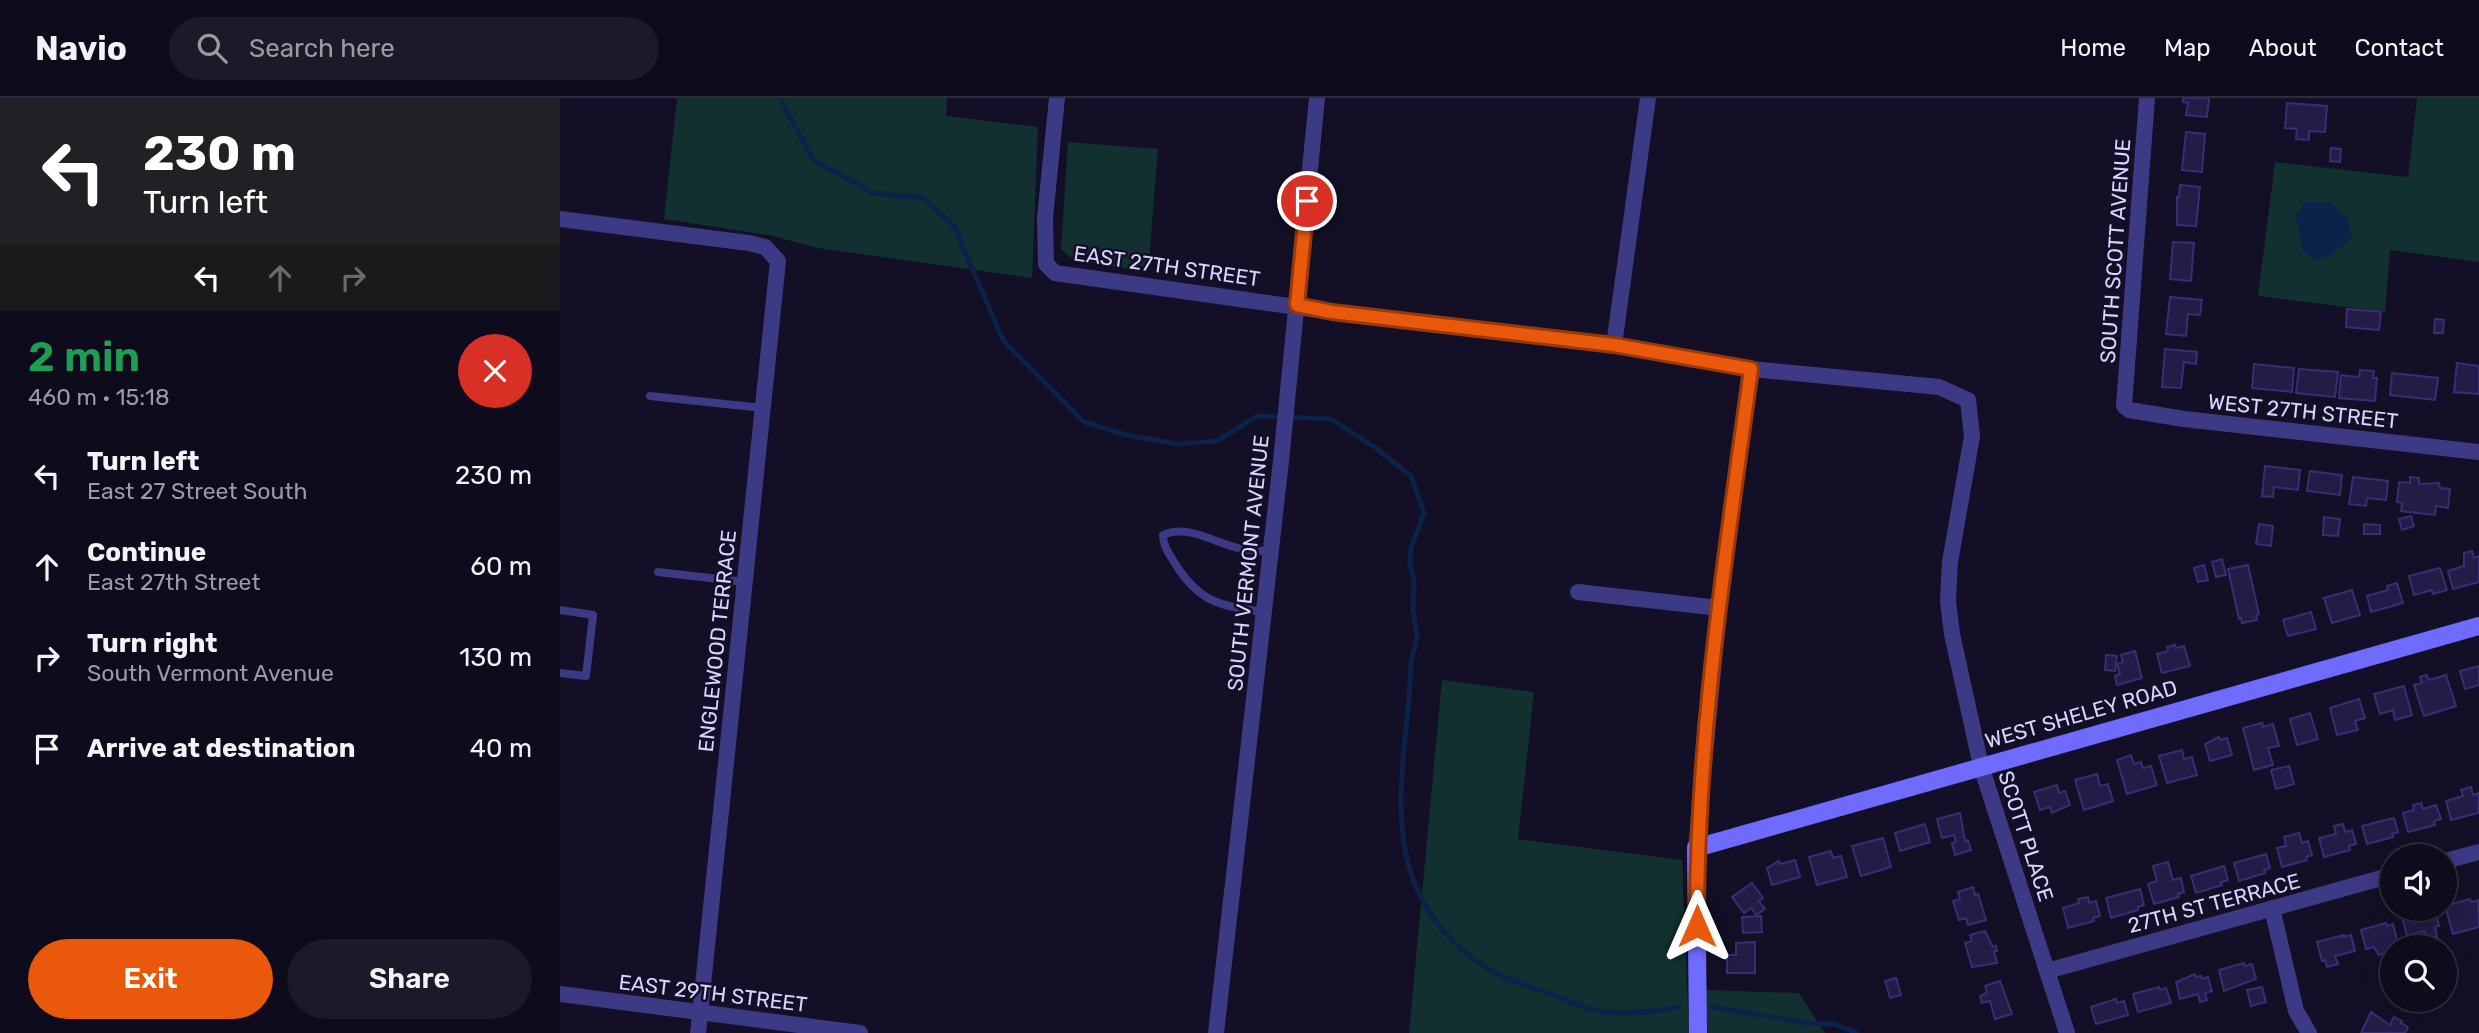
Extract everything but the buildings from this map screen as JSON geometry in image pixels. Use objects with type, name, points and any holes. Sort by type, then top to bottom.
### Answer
[{"type":"street","name":"EAST 27TH STREET","points":[[1056,98],[1045,218],[1046,264],[1055,273],[1332,312],[1614,345],[1751,369],[1939,387],[1968,400]]},
{"type":"street","name":"SOUTH VERMONT AVENUE","points":[[1216,1033],[1281,461],[1317,98]]},
{"type":"street","points":[[1614,345],[1648,98]]},
{"type":"street","name":"SOUTH SCOTT AVENUE","points":[[2124,406],[2147,98]]},
{"type":"street","name":"ENGLEWOOD TERRACE","points":[[560,219],[749,243],[765,247],[778,261],[698,1033]]},
{"type":"street","points":[[1698,1033],[1696,848],[1719,608],[1751,369]]},
{"type":"street","name":"SCOTT PLACE","points":[[1968,400],[1972,436],[1950,562],[1948,601],[1952,634],[1982,766],[2067,1033]]},
{"type":"street","name":"WEST 27TH STREET","points":[[2124,406],[2129,410],[2184,419],[2479,452]]},
{"type":"street","points":[[1578,592],[1719,608]]},
{"type":"street","name":"WEST SHELEY ROAD","points":[[1696,848],[2479,626]]},
{"type":"street","points":[[2457,858],[2479,852]]},
{"type":"street","name":"27TH ST TERRACE","points":[[2047,971],[2380,878]]},
{"type":"street","points":[[2272,908],[2296,1011],[2309,1033]]},
{"type":"street","name":"EAST 29TH STREET","points":[[560,994],[860,1033]]},
{"type":"lane","points":[[650,396],[763,408]]},
{"type":"lane","points":[[1264,612],[1224,607],[1202,597],[1184,577],[1163,544],[1163,535],[1170,531],[1195,533],[1242,549],[1271,551]]},
{"type":"lane","points":[[658,572],[745,582]]},
{"type":"lane","points":[[560,610],[593,615],[586,676],[560,673]]},
{"type":"green space","points":[[677,98],[947,98],[946,116],[1038,127],[1032,278],[817,248],[773,236],[664,219]]},
{"type":"green space","points":[[2417,98],[2479,98],[2479,262],[2390,250],[2385,312],[2258,296],[2275,162],[2408,177]]},
{"type":"green space","points":[[1068,142],[1158,149],[1148,272],[1074,260],[1061,249]]},
{"type":"green space","points":[[1442,680],[1534,692],[1518,839],[1682,860],[1689,1033],[1409,1033]]},
{"type":"green space","points":[[1706,990],[1799,993],[1825,1033],[1706,1033]]},
{"type":"water","points":[[2305,202],[2330,202],[2347,218],[2352,239],[2332,254],[2315,260],[2302,249],[2296,215]]},
{"type":"waterway","points":[[780,98],[813,160],[873,193],[923,198],[954,226],[1003,340],[1084,422],[1130,436],[1179,444],[1217,441],[1257,416],[1331,419],[1376,448],[1411,476],[1424,513],[1411,548],[1417,638],[1411,662],[1401,801],[1409,867],[1422,899],[1452,940],[1474,959],[1511,980],[1605,1012],[1637,1013],[1679,1007]]},
{"type":"waterway","points":[[1711,1007],[1813,1024],[1835,1024],[1857,1033]]},
{"type":"route","points":[[1307,201],[1297,305],[1332,312],[1614,345],[1751,369],[1719,608],[1696,848],[1697,926]]}]
